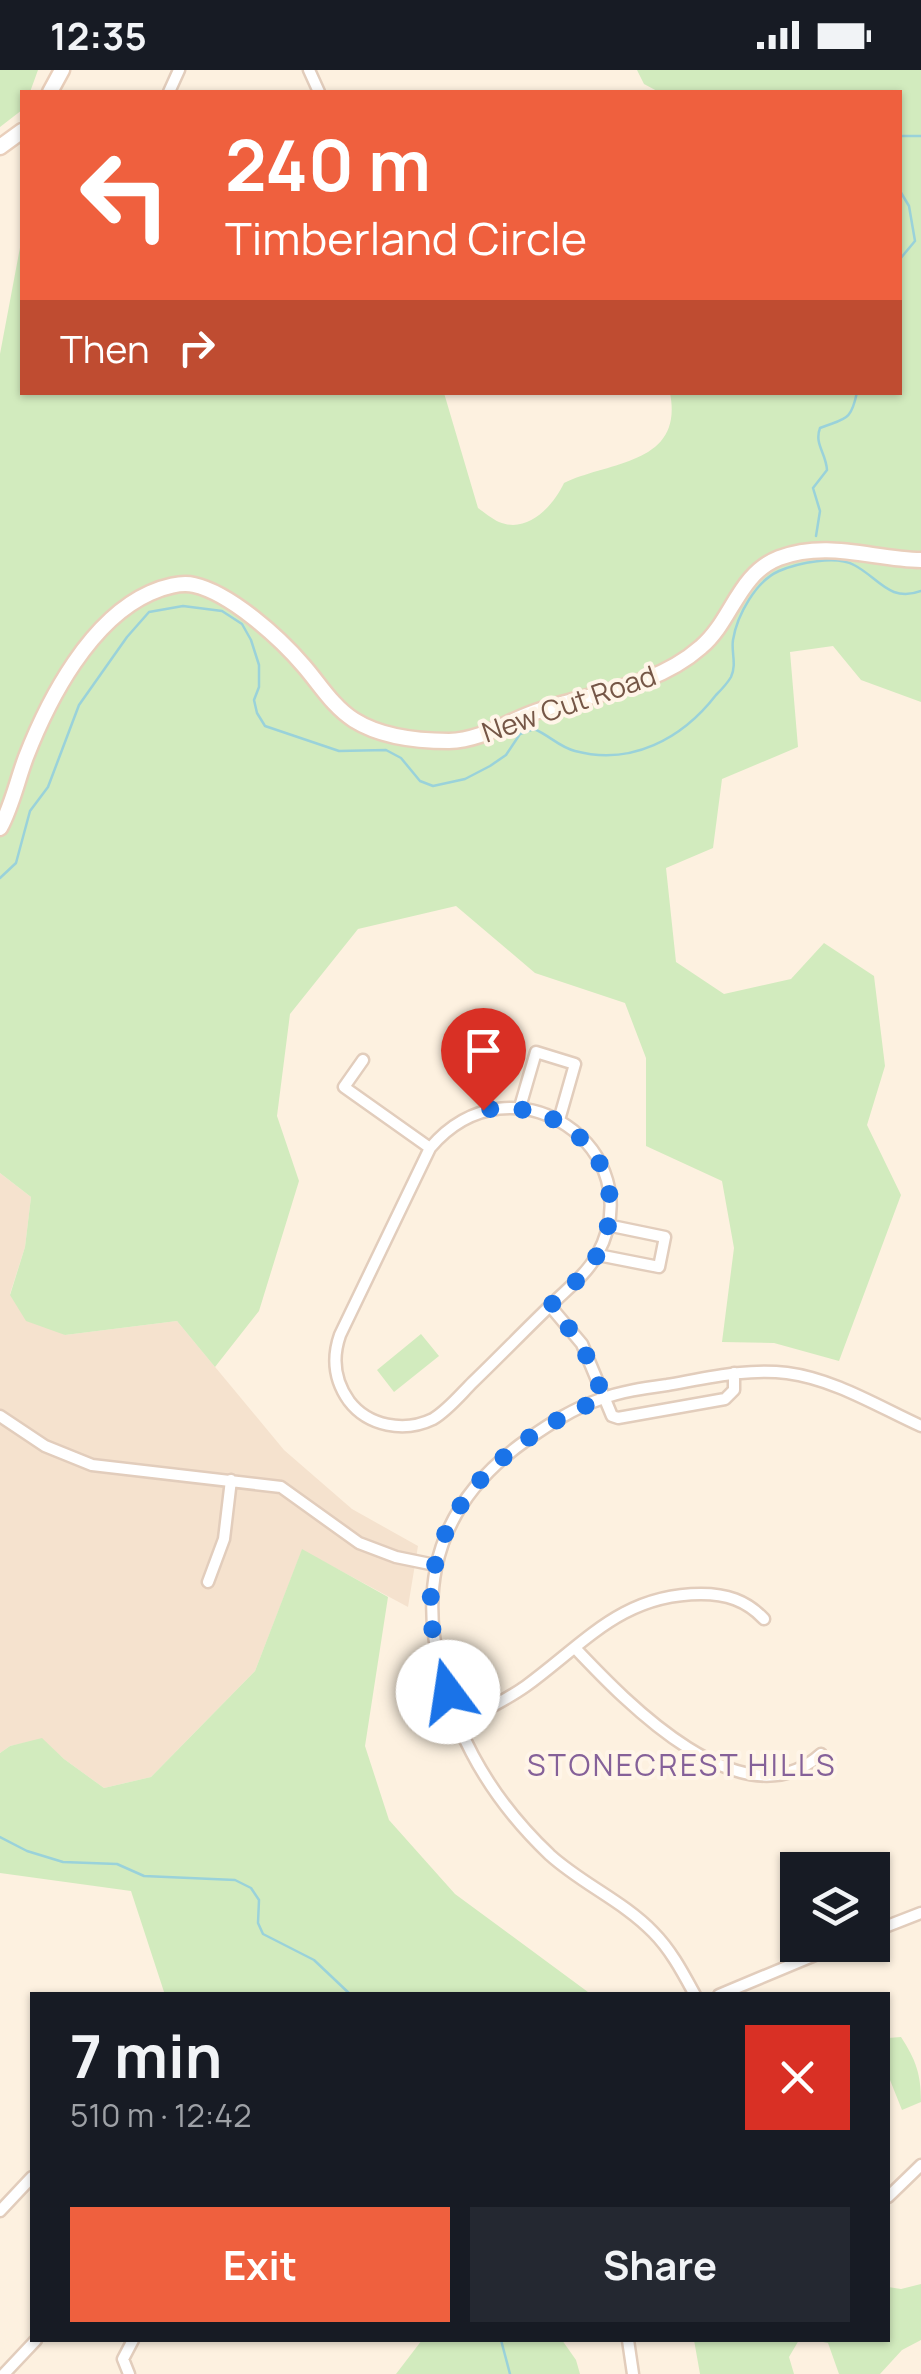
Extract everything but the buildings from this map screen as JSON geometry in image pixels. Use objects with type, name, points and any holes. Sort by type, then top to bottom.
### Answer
[{"type":"street","points":[[0,147],[20,132]]},
{"type":"street","name":"New Cut Road","points":[[0,828],[40,724],[80,655],[111,618],[152,592],[186,584],[212,592],[284,644],[350,718],[372,730],[450,741],[480,736],[526,716],[622,688],[680,663],[710,640],[754,574],[781,557],[831,549],[921,560]]},
{"type":"street","points":[[520,1107],[536,1052],[576,1064],[559,1120]]},
{"type":"street","points":[[363,1060],[344,1087],[430,1148]]},
{"type":"street","points":[[520,1107],[559,1120],[583,1139],[602,1170],[608,1187],[607,1226],[598,1254],[438,1416],[409,1426],[393,1426],[363,1415],[352,1405],[337,1378],[335,1349],[430,1148],[464,1118],[483,1110],[520,1107]]},
{"type":"street","points":[[598,1254],[659,1266],[665,1237],[607,1226]]},
{"type":"street","points":[[550,1306],[582,1344],[594,1365],[608,1412],[618,1418],[725,1399],[734,1390],[734,1373]]},
{"type":"street","points":[[693,1992],[654,1932],[554,1858],[508,1810],[489,1784],[458,1724],[432,1626],[430,1595],[435,1565],[454,1513],[489,1469],[552,1422],[603,1398],[734,1373],[765,1371],[814,1379],[921,1426]]},
{"type":"street","points":[[0,1416],[45,1446],[92,1466],[281,1488],[359,1543],[396,1557],[435,1565]]},
{"type":"street","points":[[208,1582],[224,1538],[231,1480]]},
{"type":"street","points":[[458,1724],[522,1689],[630,1607],[682,1594],[706,1594],[742,1601],[764,1618]]},
{"type":"street","points":[[575,1648],[660,1728],[702,1758],[722,1767],[762,1774],[798,1769],[821,1754]]},
{"type":"street","points":[[890,1925],[921,1913]]},
{"type":"street","points":[[726,1992],[798,1962]]},
{"type":"street","points":[[890,2194],[921,2165]]},
{"type":"street","points":[[0,2210],[30,2179]]},
{"type":"street","points":[[4,2374],[34,2342]]},
{"type":"street","points":[[129,2374],[124,2366],[124,2352],[132,2342]]},
{"type":"street","points":[[628,2342],[633,2374]]},
{"type":"shaded area","points":[[0,1173],[31,1197],[25,1247],[10,1294],[65,1335],[177,1321],[284,1450],[352,1509],[418,1546],[408,1607],[302,1550],[255,1671],[151,1777],[104,1788],[42,1739],[10,1746],[0,1753]]},
{"type":"green space","points":[[0,70],[38,70],[31,90],[20,90],[20,112],[0,127]]},
{"type":"green space","points":[[637,70],[921,70],[921,702],[861,680],[833,646],[790,652],[798,747],[722,779],[713,848],[666,868],[676,962],[724,994],[791,979],[824,943],[874,976],[885,1066],[867,1125],[901,1195],[839,1361],[774,1343],[722,1342],[734,1248],[722,1181],[646,1146],[646,1058],[625,1003],[535,973],[456,906],[358,929],[290,1014],[277,1116],[299,1181],[259,1311],[215,1367],[177,1321],[65,1335],[26,1321],[10,1295],[25,1247],[31,1197],[0,1173],[0,354],[20,248],[20,395],[445,395],[478,508],[496,521],[510,525],[538,516],[564,483],[639,457],[654,447],[666,434],[671,417],[670,395],[902,395],[902,90],[655,90],[644,84]]},
{"type":"green space","points":[[421,1334],[439,1356],[394,1392],[377,1370]]},
{"type":"green space","points":[[302,1549],[388,1597],[365,1746],[389,1820],[455,1894],[588,1992],[164,1992],[131,1891],[0,1873],[0,1753],[10,1746],[42,1738],[104,1788],[151,1777],[255,1671]]},
{"type":"green space","points":[[901,2037],[920,2083],[921,2102],[902,2110],[890,2080],[890,2038]]},
{"type":"green space","points":[[921,2284],[921,2340],[902,2350],[880,2374],[839,2374],[828,2343],[823,2342],[890,2342],[890,2287]]},
{"type":"green space","points":[[420,2342],[563,2342],[580,2374],[396,2374]]},
{"type":"green space","points":[[694,2342],[798,2342],[789,2357],[794,2374],[700,2374]]},
{"type":"waterway","points":[[902,136],[921,136]]},
{"type":"waterway","points":[[902,194],[909,206],[915,241],[902,257]]},
{"type":"waterway","points":[[816,536],[820,511],[813,488],[827,470],[818,439],[820,428],[846,418],[856,395]]},
{"type":"waterway","points":[[0,878],[16,863],[30,811],[48,787],[79,705],[149,612],[183,606],[222,611],[242,624],[251,640],[259,665],[259,687],[254,700],[265,726],[339,751],[386,750],[401,758],[420,781],[433,786],[465,779],[490,766],[506,755],[520,734],[534,729],[569,749],[596,755],[635,751],[671,736],[702,711],[729,680],[734,667],[733,640],[743,610],[763,582],[779,571],[827,560],[846,562],[892,591],[921,591]]},
{"type":"waterway","points":[[0,1837],[27,1851],[63,1862],[117,1864],[144,1876],[235,1880],[251,1888],[259,1900],[258,1923],[263,1934],[314,1960],[348,1992]]},
{"type":"waterway","points":[[502,2342],[510,2374]]},
{"type":"district","name":"STONECREST HILLS","points":[[682,1766]]},
{"type":"route","points":[[448,1692],[438,1659],[430,1595],[435,1565],[454,1513],[489,1469],[508,1453],[552,1422],[603,1398],[594,1365],[582,1344],[550,1306],[591,1265],[603,1241],[610,1205],[602,1170],[583,1139],[559,1120],[520,1107],[483,1110]]}]
